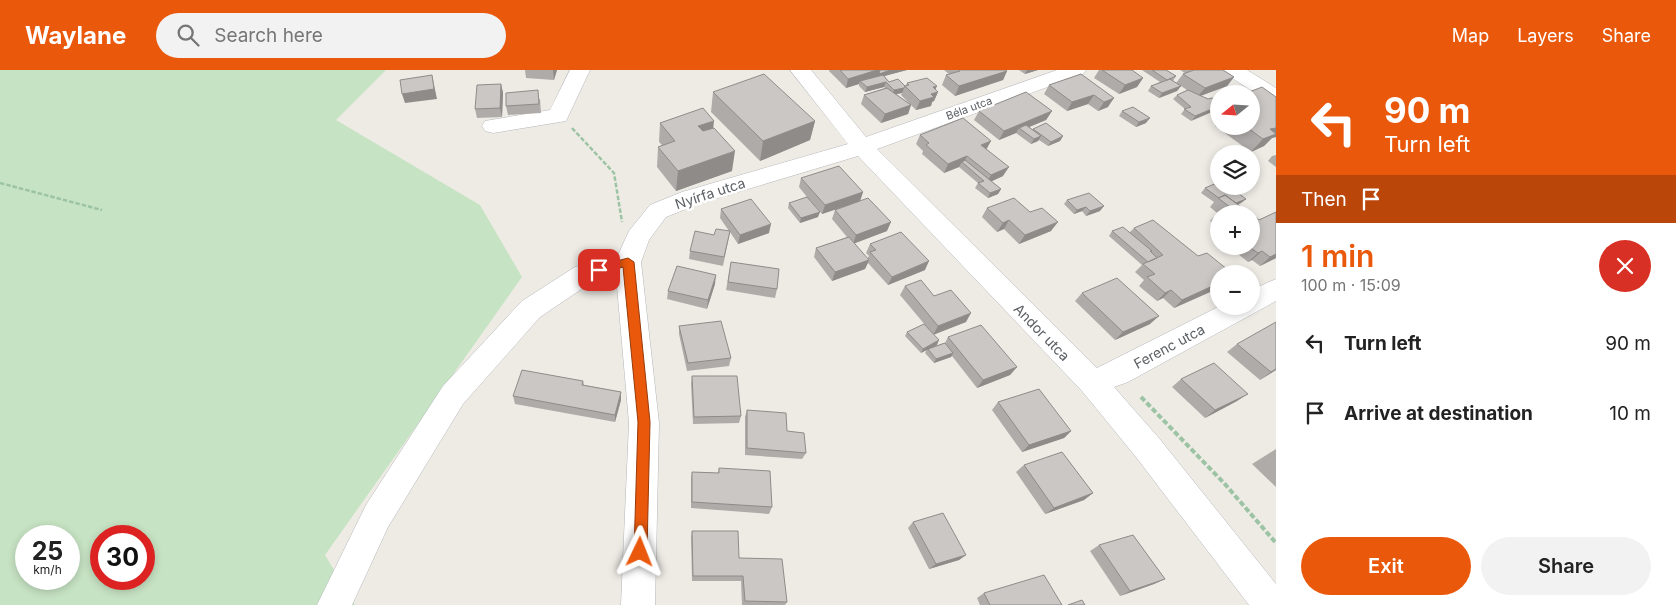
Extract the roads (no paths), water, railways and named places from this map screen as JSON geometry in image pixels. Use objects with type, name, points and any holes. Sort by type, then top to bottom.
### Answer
[{"type":"street","points":[[493,126],[558,116],[580,70]]},
{"type":"street","name":"Andor utca","points":[[800,70],[812,82],[862,147],[1092,382],[1147,447],[1274,605]]},
{"type":"street","name":"Béla utca","points":[[862,147],[1076,70]]},
{"type":"street","points":[[1233,70],[1276,96]]},
{"type":"street","name":"Nyírfa utca","points":[[638,605],[644,422],[628,262],[638,237],[658,211],[690,198],[862,147]]},
{"type":"street","points":[[334,605],[377,516],[453,395],[531,309],[584,274],[628,262]]},
{"type":"street","points":[[1260,297],[1276,289]]},
{"type":"street","name":"Ferenc utca","points":[[1092,382],[1118,373],[1227,315]]}]
